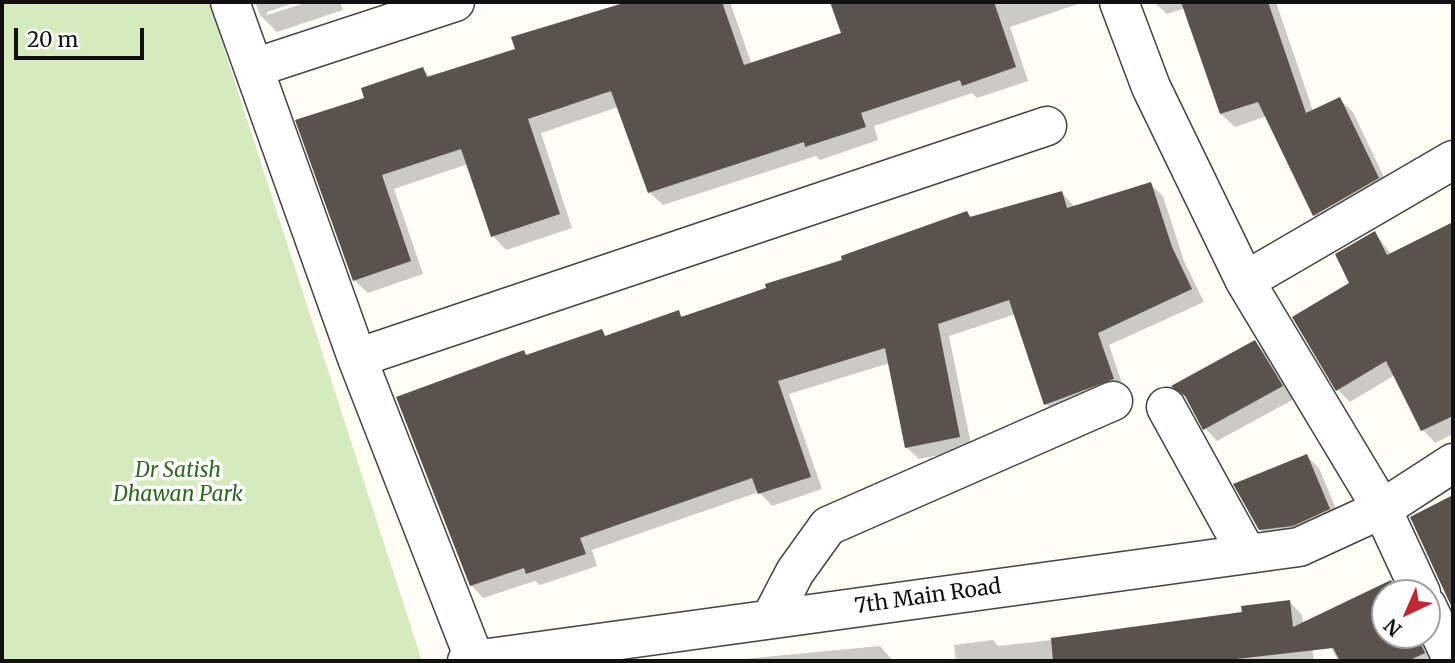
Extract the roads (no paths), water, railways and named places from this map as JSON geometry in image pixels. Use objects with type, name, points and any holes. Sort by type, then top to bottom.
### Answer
[{"type":"street","points":[[230,2],[357,358],[470,660]]},
{"type":"street","points":[[254,68],[455,2]]},
{"type":"street","points":[[1119,2],[1150,87],[1245,281],[1382,509],[1414,579]]},
{"type":"street","points":[[357,358],[1047,126]]},
{"type":"street","points":[[1245,281],[1453,160]]},
{"type":"street","points":[[771,618],[795,572],[828,526],[1113,401]]},
{"type":"street","points":[[1166,407],[1247,554]]},
{"type":"street","name":"7th Main Road","points":[[470,660],[1299,547],[1382,509],[1453,463]]},
{"type":"street","points":[[1441,636],[1453,661]]},
{"type":"park label","name":"Dr Satish Dhawan Park","points":[[178,483]]}]
